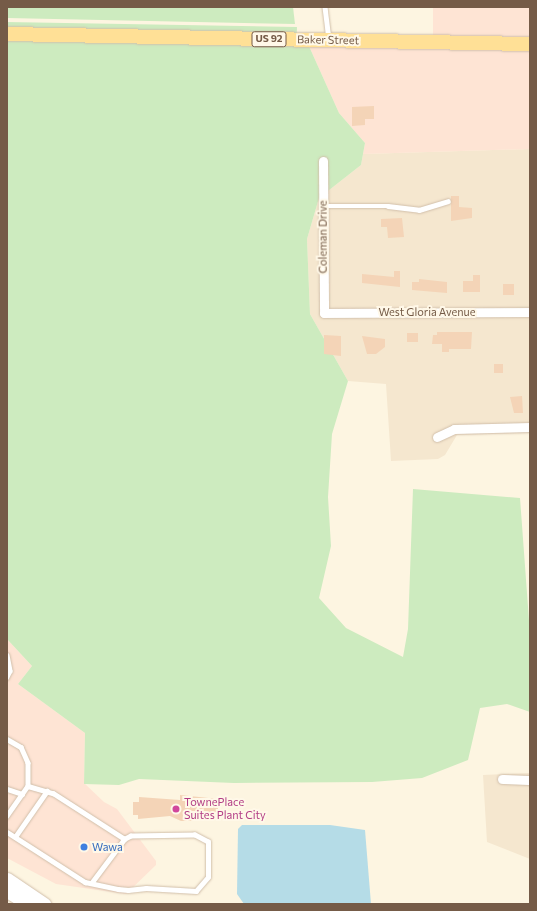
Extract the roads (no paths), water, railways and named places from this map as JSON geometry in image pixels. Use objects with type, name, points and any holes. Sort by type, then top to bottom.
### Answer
[{"type":"main road","name":"Baker Street","points":[[7,34],[530,44]]},
{"type":"main road","points":[[7,879],[44,904]]},
{"type":"main road","points":[[7,891],[28,904]]},
{"type":"main road","points":[[7,897],[18,904]]},
{"type":"street","name":"Coleman Drive","points":[[323,161],[324,313]]},
{"type":"street","name":"West Gloria Avenue","points":[[324,313],[530,312]]},
{"type":"street","points":[[437,437],[454,429],[530,427]]},
{"type":"street","points":[[502,779],[530,780]]},
{"type":"lane","points":[[325,7],[330,40]]},
{"type":"lane","points":[[323,206],[388,206],[419,210],[448,201]]},
{"type":"lane","points":[[7,655],[10,671],[7,676]]},
{"type":"lane","points":[[7,739],[21,748],[28,764],[28,786],[7,816]]},
{"type":"lane","points":[[7,832],[92,883],[128,890],[146,888],[196,891],[208,877],[208,842],[195,835],[124,839],[47,791],[28,786]]},
{"type":"lane","points":[[7,789],[22,794]]},
{"type":"lane","points":[[15,837],[47,791]]},
{"type":"lane","points":[[92,883],[124,839]]},
{"type":"water","points":[[242,825],[330,825],[365,830],[371,904],[244,904],[237,894],[238,829]]},
{"type":"place","name":"TownePlace Suites Plant City","points":[[176,809]]},
{"type":"place","name":"Wawa","points":[[84,847]]}]
